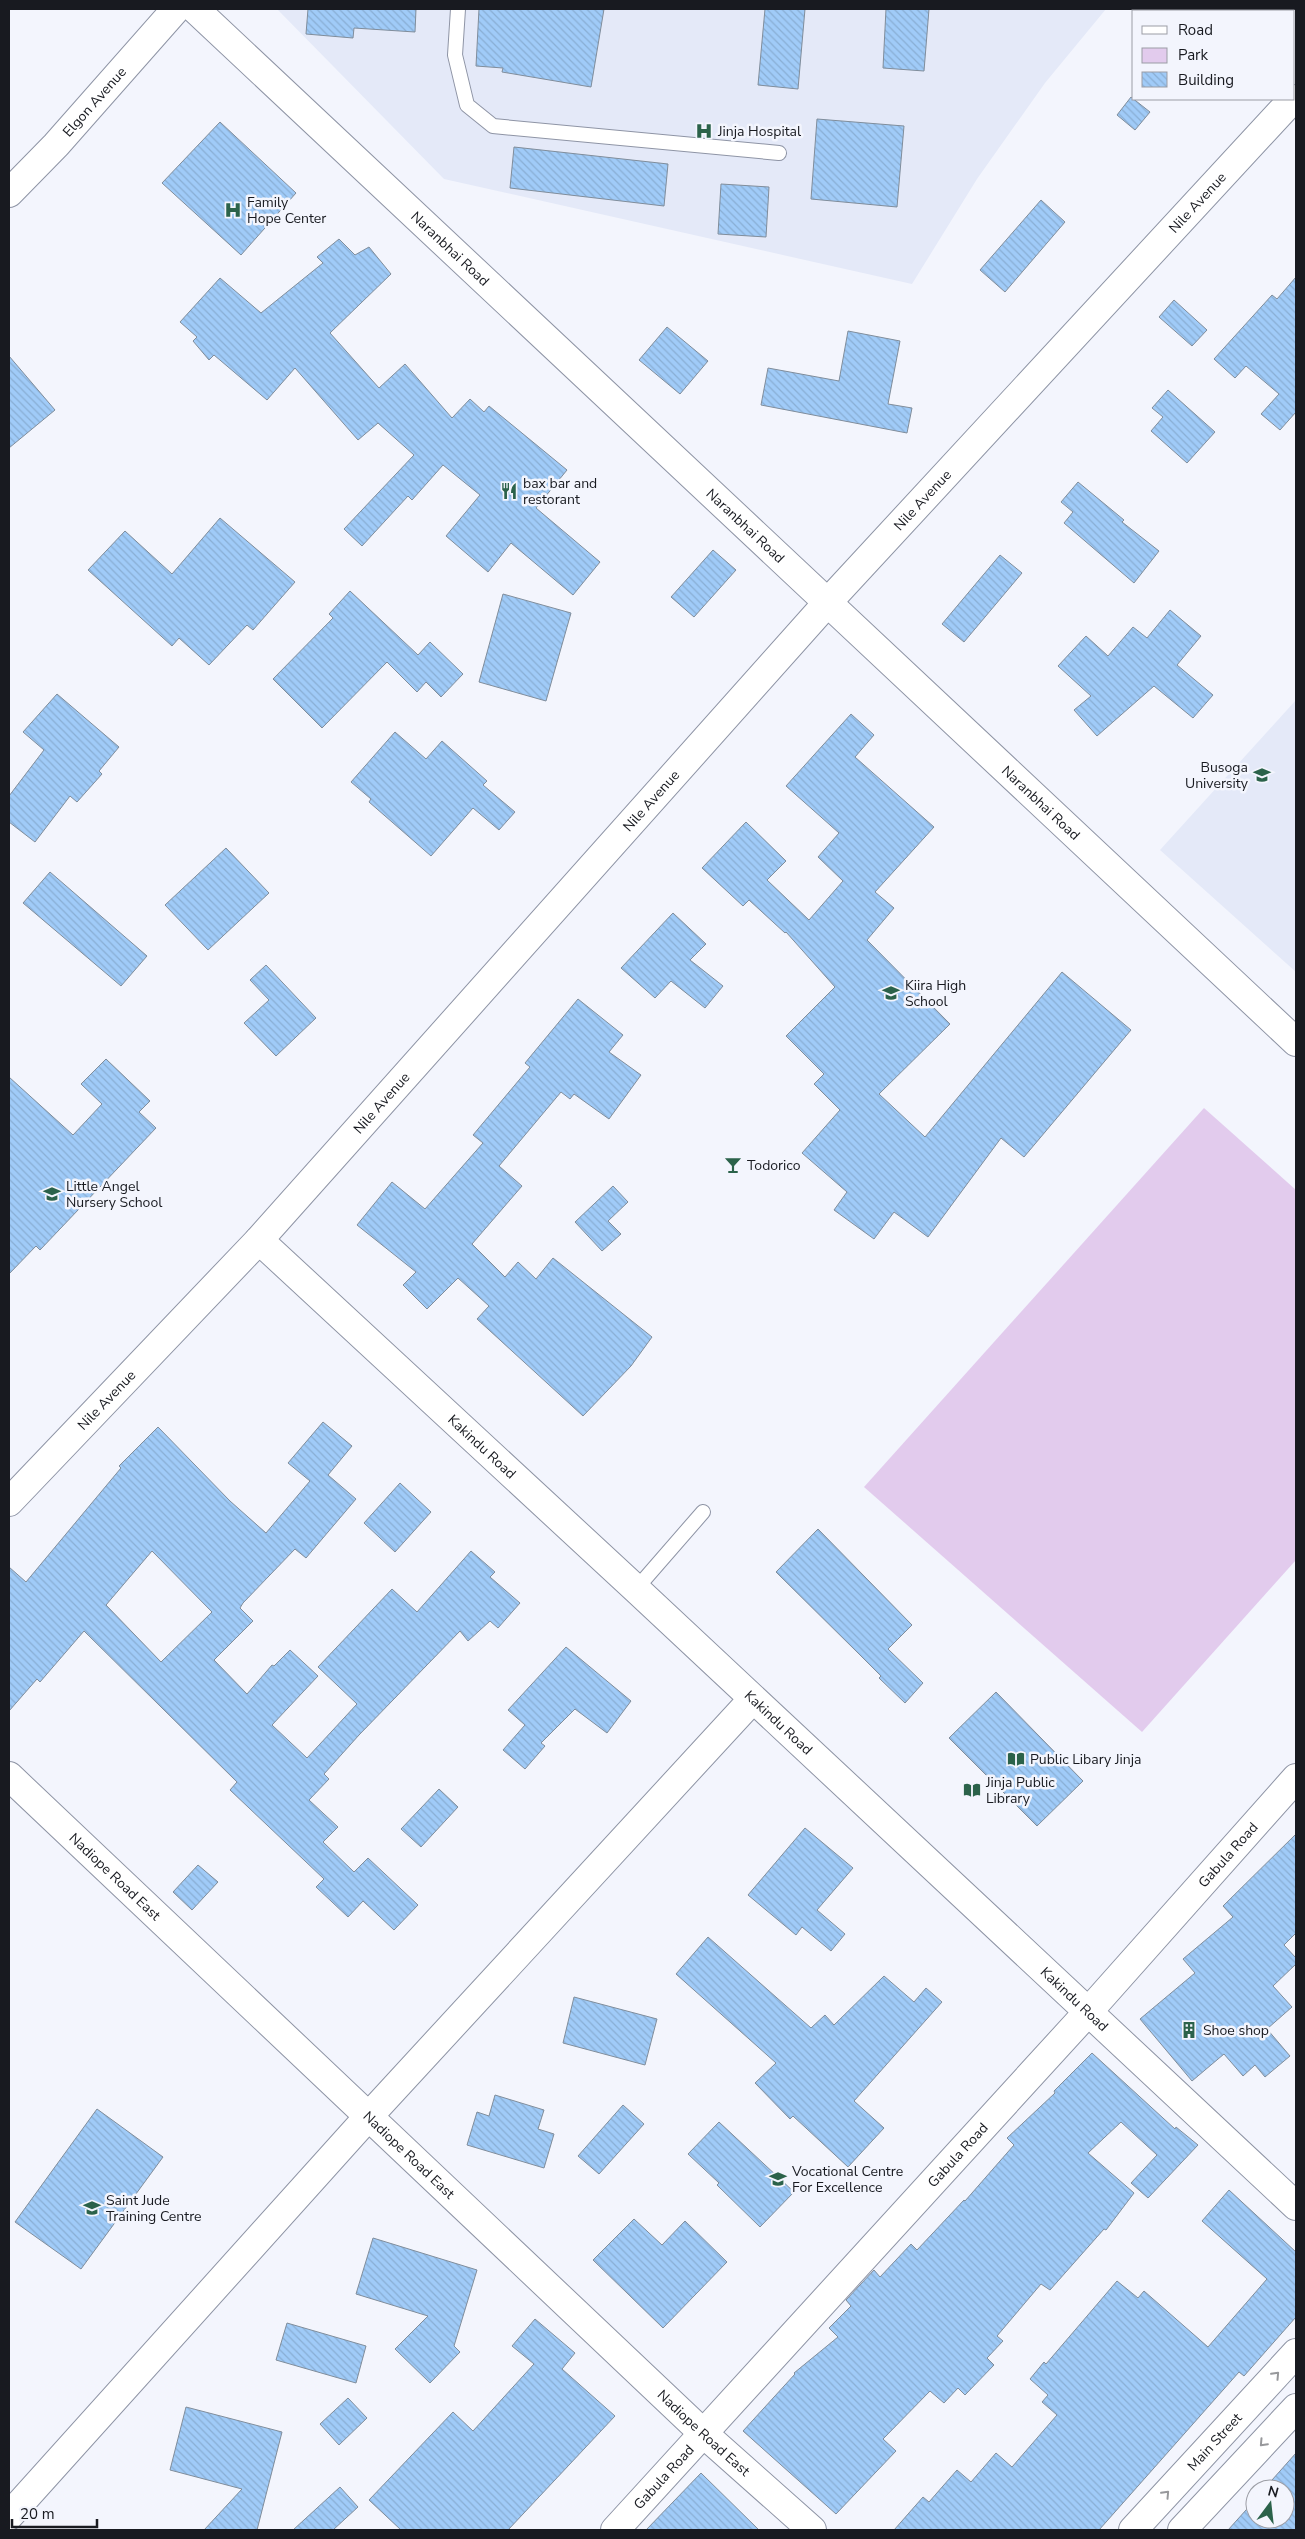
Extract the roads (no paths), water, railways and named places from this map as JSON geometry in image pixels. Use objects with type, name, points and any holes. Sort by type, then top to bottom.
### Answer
[{"type":"street","name":"Elgon Avenue","points":[[9,193],[56,145],[176,9]]},
{"type":"street","name":"Naranbhai Road","points":[[194,9],[1296,1042]]},
{"type":"street","name":"Nile Avenue","points":[[9,1502],[259,1240],[828,602],[1291,100]]},
{"type":"street","name":"Kakindu Road","points":[[259,1240],[636,1589],[752,1700],[1296,2206]]},
{"type":"street","points":[[9,2516],[368,2118],[752,1700]]},
{"type":"street","name":"Nadiope Road East","points":[[9,1776],[368,2118],[704,2434],[812,2530]]},
{"type":"street","name":"Gabula Road","points":[[615,2530],[1088,2012],[1296,1778]]},
{"type":"street","name":"Main Street","points":[[1133,2530],[1296,2353]]},
{"type":"street","points":[[1182,2530],[1296,2408]]},
{"type":"lane","points":[[458,9],[455,55],[467,105],[493,126],[779,153]]},
{"type":"lane","points":[[636,1589],[703,1512]]},
{"type":"place","name":"Jinja Hospital","points":[[704,131]]},
{"type":"place","name":"Family Hope Center","points":[[233,210]]},
{"type":"place","name":"bax bar and restorant","points":[[509,491]]},
{"type":"place","name":"Busoga University","points":[[1262,775]]},
{"type":"place","name":"Kiira High School","points":[[891,993]]},
{"type":"place","name":"Todorico","points":[[733,1165]]},
{"type":"place","name":"Little Angel Nursery School","points":[[52,1194]]},
{"type":"place","name":"Public Libary Jinja","points":[[1016,1759]]},
{"type":"place","name":"Jinja Public Library","points":[[972,1790]]},
{"type":"place","name":"Shoe shop","points":[[1189,2030]]},
{"type":"place","name":"Vocational Centre For Excellence","points":[[778,2179]]},
{"type":"place","name":"Saint Jude Training Centre","points":[[92,2208]]}]
